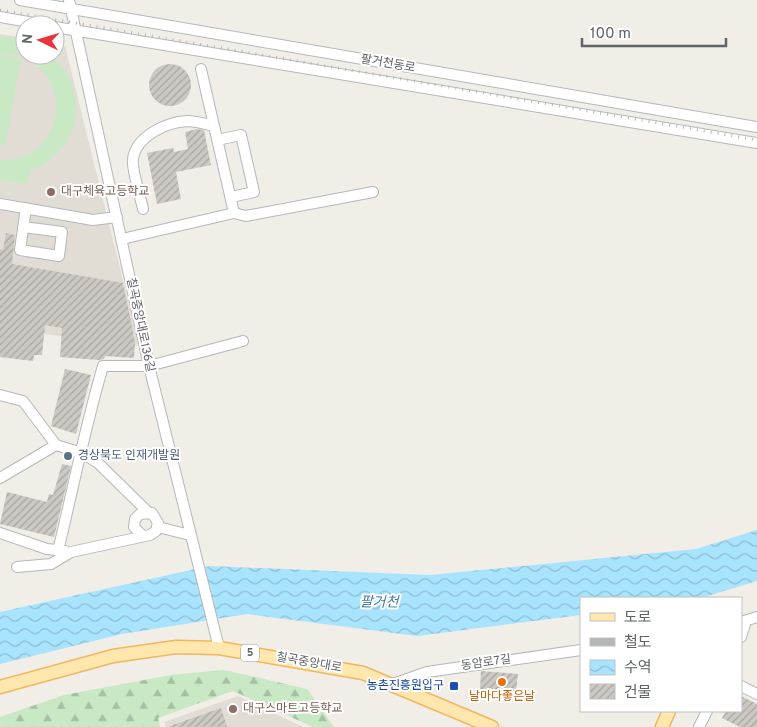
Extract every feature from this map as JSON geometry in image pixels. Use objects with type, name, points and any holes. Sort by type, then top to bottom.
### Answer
[{"type":"main road","name":"칠곡중앙대로","points":[[0,687],[113,656],[176,647],[219,648],[363,673],[492,727]]},
{"type":"main road","points":[[662,727],[669,712]]},
{"type":"street","name":"팔거천동로","points":[[20,0],[70,5],[757,127]]},
{"type":"street","name":"칠곡중앙대로136길","points":[[70,5],[149,366],[219,648]]},
{"type":"street","points":[[0,17],[15,20]]},
{"type":"street","name":"팔거천동로","points":[[65,28],[757,143]]},
{"type":"street","points":[[201,69],[234,213]]},
{"type":"street","points":[[143,209],[132,159],[140,143],[150,134],[173,123],[189,121],[214,126]]},
{"type":"street","points":[[218,140],[241,135],[254,192],[231,198]]},
{"type":"street","points":[[122,239],[234,213],[246,216],[373,192]]},
{"type":"street","points":[[0,204],[93,220],[117,217]]},
{"type":"street","points":[[23,226],[62,232],[59,256],[20,250],[23,226],[26,208]]},
{"type":"street","points":[[58,550],[82,453],[83,435],[103,366],[149,366],[243,341]]},
{"type":"street","points":[[0,395],[23,401],[56,445],[82,453],[98,463],[157,519],[158,527],[153,534],[71,552],[51,564],[17,567]]},
{"type":"street","points":[[0,478],[56,445]]},
{"type":"street","points":[[142,535],[134,527],[135,520],[140,514],[148,512]]},
{"type":"street","points":[[158,527],[190,536]]},
{"type":"street","points":[[0,533],[71,552]]},
{"type":"street","points":[[743,622],[757,617]]},
{"type":"street","name":"동암로7길","points":[[393,684],[427,672],[580,650]]},
{"type":"street","points":[[742,686],[757,694]]},
{"type":"street","points":[[699,727],[706,712]]},
{"type":"shaded area","name":"대구체육고등학교","points":[[0,34],[15,36],[15,65],[65,65],[65,46],[139,345],[0,329]]},
{"type":"shaded area","name":"대구스마트고등학교","points":[[238,696],[303,727],[166,727],[164,722]]},
{"type":"green space","points":[[0,36],[15,38],[15,55],[0,53]]},
{"type":"green space","points":[[0,54],[15,58],[15,65],[20,65],[5,145],[0,144]]},
{"type":"green space","points":[[34,65],[60,65],[72,86],[76,102],[75,119],[70,135],[61,150],[47,161],[30,170],[27,184],[0,180],[0,160],[21,157],[37,149],[49,135],[55,119],[56,101],[51,84],[40,69]]},
{"type":"green space","points":[[224,670],[307,689],[334,727],[313,727],[233,691],[158,718],[160,727],[0,727],[0,717],[64,695],[171,675]]},
{"type":"water","name":"팔거천","points":[[757,530],[757,581],[704,597],[580,597],[580,615],[417,636],[247,614],[122,634],[0,664],[0,612],[209,566],[430,575],[696,549]]},
{"type":"building","points":[[170,64],[185,70],[191,85],[185,100],[170,106],[155,100],[149,85],[155,70]]},
{"type":"building","points":[[197,129],[204,130],[211,165],[176,172],[181,199],[157,204],[147,153],[173,148],[174,152],[188,149],[185,132]]},
{"type":"building","points":[[6,233],[15,235],[12,264],[123,283],[135,342],[134,358],[105,356],[104,359],[99,360],[60,357],[62,328],[45,325],[42,355],[34,355],[33,361],[0,357],[0,249],[3,250]]},
{"type":"building","points":[[65,369],[91,375],[76,434],[51,426]]},
{"type":"building","points":[[62,464],[71,466],[54,537],[0,524],[7,492],[47,502],[49,494],[53,495]]},
{"type":"building","points":[[481,671],[518,674],[516,691],[480,689]]},
{"type":"building","points":[[742,696],[757,704],[757,727],[740,727],[722,718],[725,712],[742,712]]},
{"type":"building","points":[[221,708],[227,727],[170,727],[170,726]]},
{"type":"railway","points":[[0,10],[757,140]]},
{"type":"place","name":"대구체육고등학교","points":[[51,192]]},
{"type":"place","name":"경상북도 인재개발원","points":[[68,456]]},
{"type":"place","name":"날마다좋은날","points":[[502,682]]},
{"type":"place","name":"농촌진흥원입구","points":[[454,686]]},
{"type":"place","name":"대구스마트고등학교","points":[[233,709]]}]
